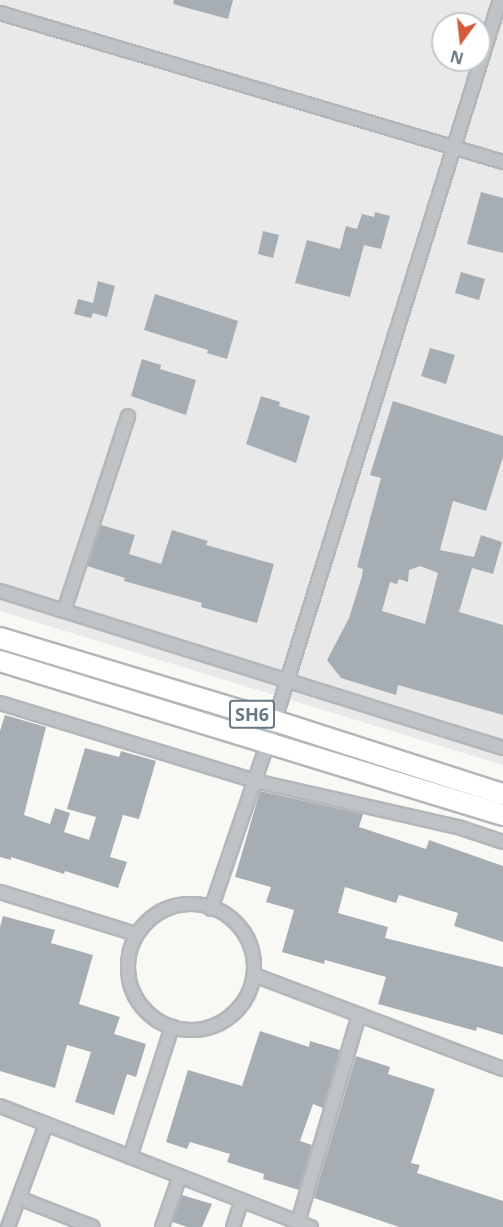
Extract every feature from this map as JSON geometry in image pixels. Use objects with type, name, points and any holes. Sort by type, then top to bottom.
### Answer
[{"type":"main road","name":"SH6","points":[[0,638],[275,721],[503,794]]},
{"type":"main road","name":"SH6","points":[[0,661],[503,815]]},
{"type":"street","points":[[211,909],[275,721],[456,148],[500,0]]},
{"type":"street","points":[[0,13],[503,162]]},
{"type":"street","points":[[64,611],[128,416]]},
{"type":"street","points":[[0,591],[503,748]]},
{"type":"street","points":[[0,703],[255,781],[458,827],[503,842]]},
{"type":"street","points":[[0,892],[136,934]]},
{"type":"street","points":[[198,904],[226,915],[241,928],[252,951],[254,975],[246,1000],[230,1017],[208,1028],[183,1030],[161,1024],[140,1006],[129,985],[127,960],[136,934],[151,917],[173,906],[198,904]]},
{"type":"street","points":[[254,975],[503,1069]]},
{"type":"street","points":[[298,1222],[359,1015]]},
{"type":"street","points":[[130,1157],[172,1027]]},
{"type":"street","points":[[0,1106],[310,1227]]},
{"type":"street","points":[[8,1227],[46,1124]]},
{"type":"street","points":[[162,1227],[180,1176]]},
{"type":"street","points":[[19,1198],[90,1226]]},
{"type":"street","points":[[233,1227],[242,1200]]},
{"type":"shaded area","points":[[0,0],[503,0],[503,765],[0,611]]},
{"type":"building","points":[[174,0],[233,0],[228,19],[173,4]]},
{"type":"building","points":[[481,192],[503,198],[503,253],[467,244]]},
{"type":"building","points":[[375,212],[390,216],[381,249],[364,245],[350,297],[295,283],[307,240],[340,249],[346,226],[357,229],[362,214],[374,217]]},
{"type":"building","points":[[263,231],[279,235],[273,258],[258,254]]},
{"type":"building","points":[[461,272],[485,279],[479,300],[455,293]]},
{"type":"building","points":[[98,281],[115,286],[107,317],[93,313],[91,318],[74,314],[78,299],[93,303]]},
{"type":"building","points":[[155,294],[238,321],[227,359],[207,353],[208,350],[144,330]]},
{"type":"building","points":[[430,348],[455,355],[446,384],[421,376]]},
{"type":"building","points":[[142,359],[161,365],[160,369],[196,380],[186,415],[131,396]]},
{"type":"building","points":[[261,396],[280,402],[279,406],[310,416],[296,463],[246,444]]},
{"type":"building","points":[[393,401],[503,436],[503,457],[486,511],[453,501],[440,550],[474,557],[481,535],[502,542],[493,574],[472,568],[459,612],[503,625],[503,715],[398,685],[396,695],[341,678],[327,660],[349,618],[362,576],[363,569],[357,567],[381,478],[370,475]],"holes":[[[420,566],[438,573],[425,624],[382,611],[390,582],[397,584],[399,579],[408,582],[409,570]]]},
{"type":"building","points":[[101,525],[135,535],[129,554],[161,564],[172,530],[208,541],[206,545],[274,564],[257,623],[201,607],[202,603],[124,581],[125,578],[87,566]]},
{"type":"building","points":[[5,715],[46,727],[24,815],[50,824],[55,808],[70,813],[64,832],[89,840],[96,817],[67,809],[85,748],[119,757],[121,751],[156,761],[139,819],[123,815],[110,857],[127,862],[118,888],[65,871],[64,874],[11,857],[11,860],[0,857],[0,731]]},
{"type":"building","points":[[260,791],[363,814],[359,827],[426,849],[429,840],[503,866],[503,942],[454,926],[458,913],[399,895],[396,903],[345,887],[338,913],[388,927],[385,938],[503,967],[503,1035],[477,1027],[476,1031],[378,1004],[386,977],[325,960],[324,964],[282,952],[294,910],[266,902],[271,887],[235,877]]},
{"type":"building","points":[[3,916],[55,930],[51,943],[93,955],[79,1004],[120,1017],[114,1034],[146,1044],[136,1077],[127,1074],[114,1115],[75,1102],[91,1052],[67,1045],[55,1088],[0,1071],[0,927]]},
{"type":"building","points":[[260,1031],[309,1047],[310,1041],[340,1050],[323,1108],[313,1104],[300,1141],[312,1145],[299,1190],[263,1179],[264,1174],[227,1162],[230,1154],[190,1142],[187,1149],[166,1142],[188,1070],[242,1086]]},
{"type":"building","points":[[356,1056],[390,1067],[388,1074],[435,1089],[411,1163],[420,1165],[417,1173],[503,1201],[503,1227],[399,1227],[314,1198]]},
{"type":"building","points":[[182,1195],[212,1204],[202,1227],[187,1227],[172,1222]]}]
